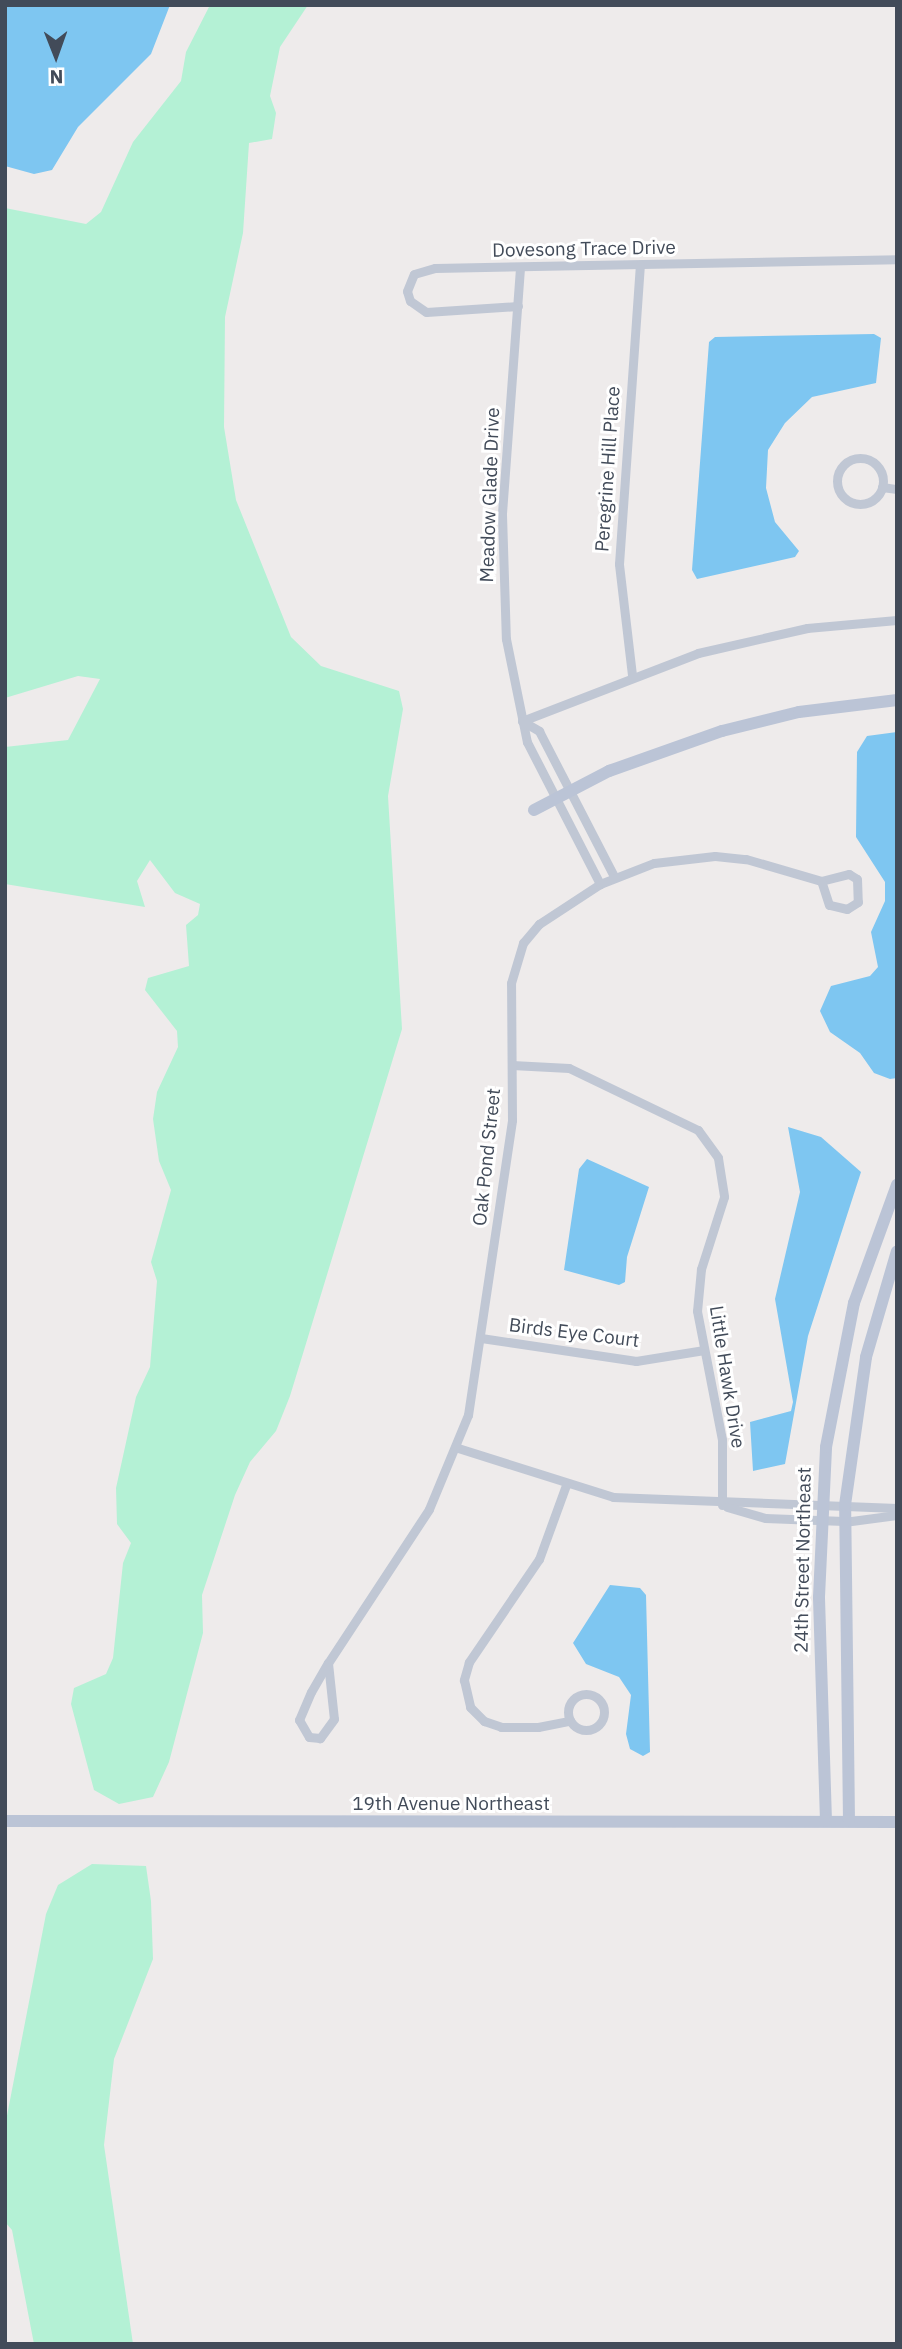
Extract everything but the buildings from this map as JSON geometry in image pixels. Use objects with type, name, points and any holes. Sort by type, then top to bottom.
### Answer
[{"type":"street","name":"Dovesong Trace Drive","points":[[518,306],[426,312],[410,301],[407,290],[421,269],[897,260]]},
{"type":"street","name":"Peregrine Hill Place","points":[[632,675],[619,564],[640,265]]},
{"type":"street","name":"Meadow Glade Drive","points":[[520,268],[502,565],[506,639],[522,721],[556,799],[600,884]]},
{"type":"street","points":[[865,458],[881,472],[882,487],[873,499],[859,504],[845,498],[837,478],[850,460],[865,458]]},
{"type":"street","points":[[882,487],[897,489]]},
{"type":"street","points":[[522,721],[632,675],[807,628],[897,620]]},
{"type":"street","points":[[534,810],[663,749],[799,712],[897,700]]},
{"type":"street","points":[[522,721],[539,731],[614,876]]},
{"type":"street","name":"Oak Pond Street","points":[[328,1663],[334,1718],[320,1738],[309,1737],[299,1720],[328,1663],[419,1527],[458,1448],[481,1338],[512,1121],[511,983],[523,943],[539,923],[600,884],[614,876],[654,863],[715,856],[746,859],[821,881],[849,874],[857,878],[858,902],[847,909],[829,905],[821,881]]},
{"type":"street","name":"Little Hawk Drive","points":[[512,1065],[569,1068],[680,1119],[709,1144],[723,1176],[724,1197],[697,1285],[704,1350],[722,1440],[722,1505]]},
{"type":"street","name":"24th Street Northeast","points":[[826,1821],[820,1503],[843,1345],[873,1241],[897,1185]]},
{"type":"street","name":"24th Street Northeast","points":[[849,1822],[845,1505],[866,1357],[897,1251]]},
{"type":"street","name":"Birds Eye Court","points":[[481,1338],[636,1360],[704,1350]]},
{"type":"street","points":[[458,1448],[566,1485],[626,1499],[722,1505],[820,1503],[897,1508]]},
{"type":"street","points":[[566,1485],[539,1559],[469,1662],[464,1680],[470,1707],[484,1721],[538,1727],[570,1721]]},
{"type":"street","points":[[722,1505],[765,1518],[844,1521],[897,1515]]},
{"type":"street","points":[[592,1695],[601,1703],[603,1720],[595,1728],[578,1728],[570,1721],[574,1698],[592,1695]]},
{"type":"street","name":"19th Avenue Northeast","points":[[5,1821],[897,1822]]},
{"type":"green space","points":[[210,5],[308,5],[280,47],[270,96],[276,113],[272,139],[249,143],[243,233],[225,317],[224,427],[236,500],[291,637],[321,666],[399,691],[403,709],[388,796],[402,1029],[290,1396],[276,1431],[250,1462],[235,1495],[202,1595],[203,1633],[169,1762],[153,1797],[119,1804],[94,1790],[71,1704],[74,1688],[106,1674],[113,1658],[123,1563],[131,1543],[117,1524],[116,1488],[136,1397],[150,1367],[157,1281],[151,1262],[171,1190],[159,1161],[153,1119],[157,1092],[178,1047],[177,1031],[145,990],[148,978],[189,966],[186,925],[198,915],[200,904],[175,893],[150,860],[137,881],[145,907],[5,884],[5,747],[68,740],[100,679],[78,676],[5,698],[5,208],[86,224],[101,212],[133,142],[181,81],[186,52]]},
{"type":"green space","points":[[92,1864],[146,1866],[151,1901],[153,1959],[114,2059],[104,2145],[133,2344],[34,2344],[12,2230],[5,2222],[5,2126],[46,1914],[58,1885]]},
{"type":"water","points":[[5,5],[170,5],[151,54],[78,127],[52,170],[34,174],[5,166]]},
{"type":"water","points":[[874,334],[881,338],[876,383],[812,397],[785,423],[768,450],[766,488],[775,522],[799,551],[795,557],[697,579],[692,570],[709,342],[715,337]]},
{"type":"water","points":[[897,732],[897,1078],[890,1079],[874,1073],[860,1053],[830,1032],[820,1011],[831,986],[870,976],[878,967],[871,932],[885,901],[885,882],[856,837],[857,752],[867,736]]},
{"type":"water","points":[[788,1127],[821,1137],[861,1172],[808,1336],[785,1464],[753,1471],[750,1422],[791,1411],[793,1402],[775,1299],[800,1192]]},
{"type":"water","points":[[587,1159],[649,1187],[627,1257],[625,1282],[619,1285],[564,1270],[579,1169]]},
{"type":"water","points":[[610,1585],[640,1588],[646,1595],[650,1752],[643,1756],[630,1749],[626,1734],[631,1695],[619,1677],[586,1664],[573,1643]]}]
